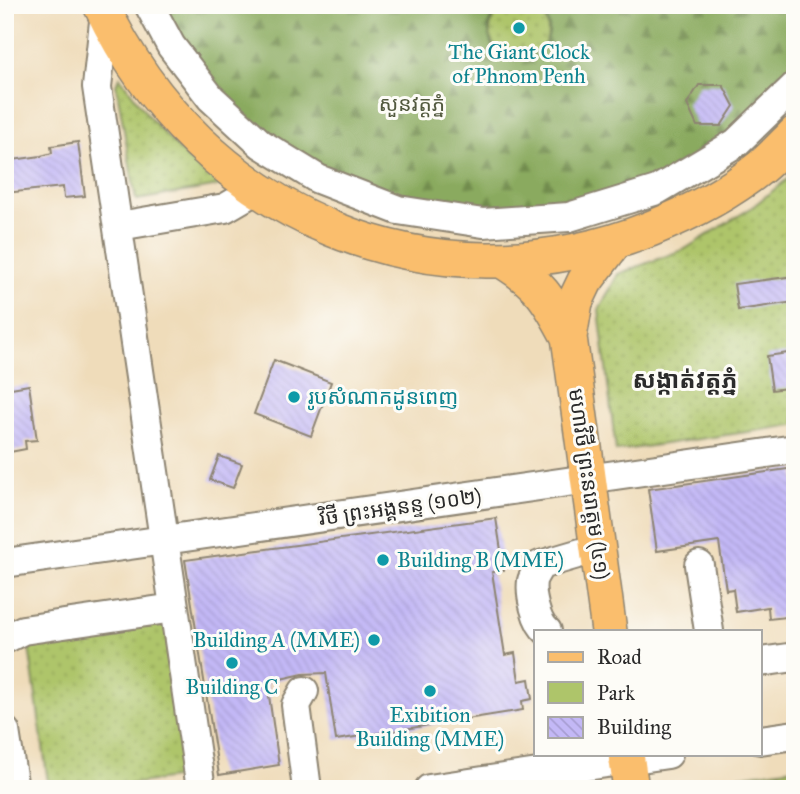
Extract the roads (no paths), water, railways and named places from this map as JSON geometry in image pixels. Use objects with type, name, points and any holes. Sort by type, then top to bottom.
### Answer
[{"type":"main road","points":[[103,9],[136,68],[174,118],[220,163],[256,190],[296,213],[345,234],[422,255],[502,260],[558,256],[613,244],[690,213],[760,168],[795,134]]},
{"type":"main road","name":"មហាវិថី ព្រះនរោត្តម (៤១)","points":[[609,630],[569,337],[575,302],[585,281],[613,244]]},
{"type":"main road","name":"មហាវិថី ព្រះនរោត្តម (៤១)","points":[[502,260],[526,275],[539,288],[569,337]]},
{"type":"street","points":[[149,5],[170,46],[211,98],[261,144],[318,179],[398,211],[483,223],[569,217],[657,190],[736,143],[795,86]]},
{"type":"street","points":[[103,9],[97,87],[201,789]]},
{"type":"street","points":[[119,226],[225,208],[256,190]]},
{"type":"street","name":"វិថី ព្រះអង្គនន្ទ (១០២)","points":[[5,563],[795,449]]},
{"type":"street","points":[[546,630],[535,614],[532,582],[540,565],[598,548]]},
{"type":"street","points":[[699,565],[709,630]]},
{"type":"street","points":[[5,639],[23,630],[174,608]]},
{"type":"street","points":[[762,662],[795,657]]},
{"type":"street","points":[[304,691],[296,705],[307,789]]},
{"type":"street","points":[[5,731],[15,789]]},
{"type":"street","points":[[762,740],[795,735]]},
{"type":"street","points":[[429,789],[628,767],[662,756]]},
{"type":"place","name":"The Giant Clock of Phnom Penh","points":[[519,28]]},
{"type":"place","name":"រូបសំណាកដូនពេញ","points":[[294,397]]},
{"type":"place","name":"Building B (MME)","points":[[383,560]]},
{"type":"place","name":"Building A (MME)","points":[[374,640]]},
{"type":"place","name":"Building C","points":[[232,663]]},
{"type":"place","name":"Exibition Building (MME)","points":[[430,691]]},
{"type":"district","name":"សង្កាត់វត្តភ្នំ","points":[[685,380]]},
{"type":"park label","name":"សួនវត្ដភ្នំ","points":[[412,104]]}]
